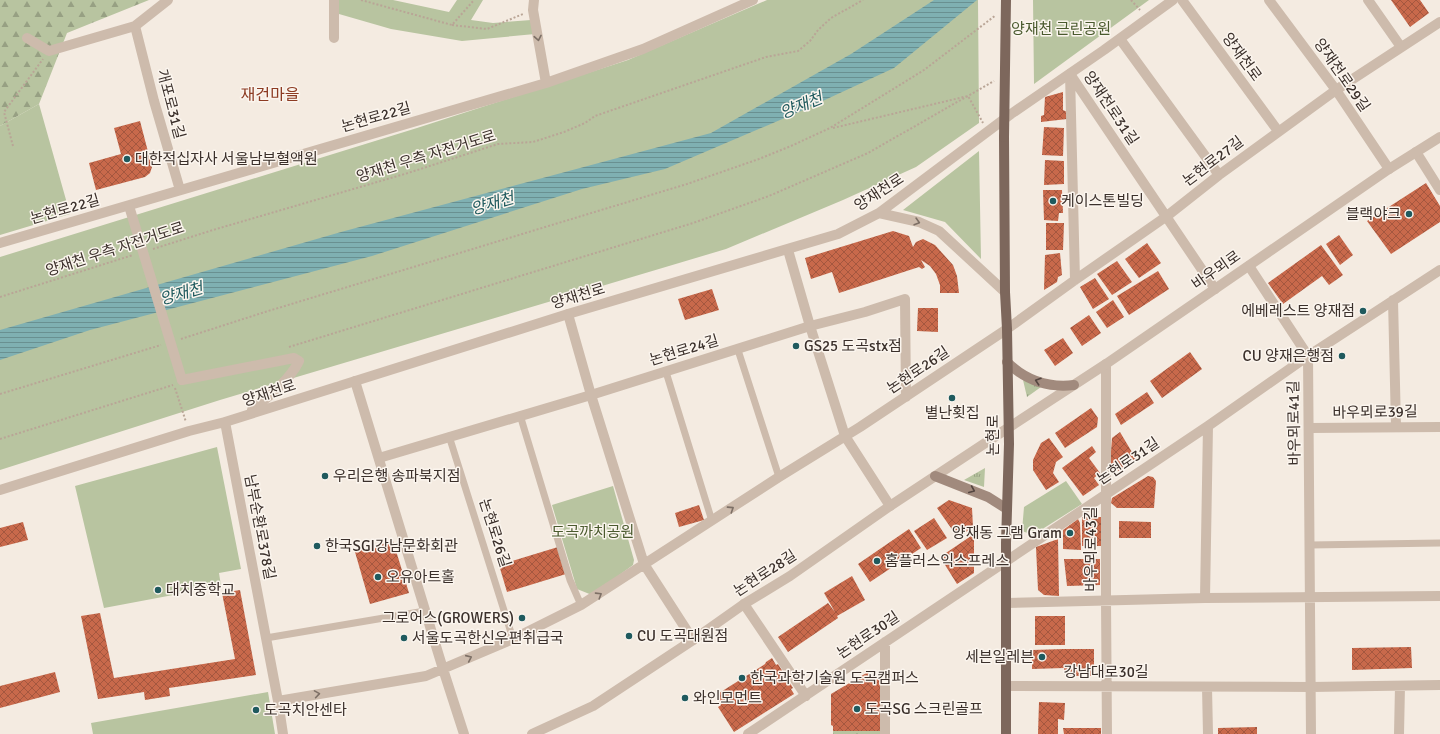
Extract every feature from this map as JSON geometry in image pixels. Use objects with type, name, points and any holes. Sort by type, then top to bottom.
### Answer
[{"type":"main road","name":"논현로","points":[[1006,0],[1004,137],[1008,428],[1006,734]]},
{"type":"main road","points":[[1007,362],[1014,369],[1028,378],[1048,385],[1061,386],[1074,384]]},
{"type":"main road","points":[[935,476],[988,497],[1007,509]]},
{"type":"street","points":[[27,38],[49,51],[135,26],[168,0]]},
{"type":"street","points":[[334,0],[334,38]]},
{"type":"street","name":"논현로22길","points":[[0,243],[546,83],[643,49],[753,0]]},
{"type":"street","name":"양재천로","points":[[0,490],[189,431],[225,422],[568,314],[838,234],[879,213],[987,131],[1173,0]]},
{"type":"street","name":"양재천로","points":[[1182,0],[1278,131]]},
{"type":"street","name":"양재천로29길","points":[[1269,0],[1336,90],[1389,169]]},
{"type":"street","points":[[1368,0],[1401,47]]},
{"type":"street","points":[[533,5],[546,83]]},
{"type":"street","name":"논현로27길","points":[[1007,329],[1167,216],[1278,131],[1336,90],[1440,22]]},
{"type":"street","name":"개포로31길","points":[[135,26],[154,101],[180,190]]},
{"type":"street","points":[[1120,38],[1219,175]]},
{"type":"street","name":"양재천로31길","points":[[1070,74],[1167,216],[1215,290]]},
{"type":"street","name":"양재천로31길","points":[[1070,74],[1075,280]]},
{"type":"street","name":"바우뫼로","points":[[1008,428],[1215,290],[1389,169],[1440,137]]},
{"type":"street","points":[[1416,152],[1440,190]]},
{"type":"street","points":[[129,206],[182,380],[294,358],[299,361],[296,367],[274,391],[252,410]]},
{"type":"street","points":[[879,213],[919,222],[939,231],[1005,292]]},
{"type":"street","points":[[788,250],[810,326],[845,436],[890,506]]},
{"type":"street","points":[[1249,266],[1308,356]]},
{"type":"street","name":"논현로31길","points":[[1006,561],[1208,426],[1308,356],[1440,270]]},
{"type":"street","name":"논현로24길","points":[[379,458],[738,350],[810,326],[865,312],[905,299],[906,396]]},
{"type":"street","points":[[1393,300],[1396,426]]},
{"type":"street","points":[[568,314],[591,395],[644,564],[693,640]]},
{"type":"street","name":"논현로26길","points":[[278,701],[426,676],[513,639],[581,605],[845,436],[1007,329]]},
{"type":"street","name":"바우뫼로41길","points":[[1308,356],[1310,428],[1311,734]]},
{"type":"street","name":"바우뫼로43길","points":[[1106,364],[1107,734]]},
{"type":"street","points":[[355,381],[464,734]]},
{"type":"street","name":"남부순환로378길","points":[[225,422],[283,734]]},
{"type":"street","points":[[1205,598],[1208,426]]},
{"type":"street","name":"바우뫼로39길","points":[[1310,428],[1396,426],[1440,427]]},
{"type":"street","name":"논현로28길","points":[[532,734],[593,706],[693,640],[744,604],[790,576],[890,506],[1008,428]]},
{"type":"street","name":"논현로30길","points":[[748,734],[1006,561]]},
{"type":"street","points":[[1006,603],[1205,598],[1440,596]]},
{"type":"street","points":[[744,604],[806,696]]},
{"type":"street","points":[[885,642],[885,734]]},
{"type":"street","name":"강남대로30길","points":[[1006,686],[1311,687],[1440,685]]},
{"type":"street","points":[[1207,686],[1208,734]]},
{"type":"street","points":[[1399,734],[1400,686]]},
{"type":"lane","points":[[738,350],[779,477]]},
{"type":"lane","points":[[666,372],[712,521]]},
{"type":"lane","points":[[520,415],[570,580],[581,605]]},
{"type":"lane","name":"논현로26길","points":[[449,436],[513,639]]},
{"type":"lane","points":[[1310,545],[1440,543]]},
{"type":"lane","points":[[266,638],[425,611]]},
{"type":"path","points":[[361,0],[452,25],[487,29],[533,5]]},
{"type":"path","points":[[452,25],[474,0]]},
{"type":"path","name":"양재천 우측 자전거도로","points":[[146,251],[408,173],[498,144],[533,142],[540,140],[585,123],[595,116],[723,71],[766,57],[798,51],[810,41],[818,30],[831,18],[863,0]]},
{"type":"path","points":[[1131,0],[1147,19]]},
{"type":"path","points":[[176,340],[687,184],[759,159],[830,128],[924,70],[997,14]]},
{"type":"path","points":[[13,146],[4,112],[49,51]]},
{"type":"path","points":[[288,347],[693,223],[769,196],[868,153],[1005,74]]},
{"type":"path","points":[[830,128],[968,96]]},
{"type":"path","points":[[968,96],[987,131]]},
{"type":"path","name":"양재천 우측 자전거도로","points":[[0,297],[139,254]]},
{"type":"path","points":[[0,394],[162,344]]},
{"type":"path","points":[[0,439],[174,384],[189,431]]},
{"type":"green space","points":[[0,0],[149,0],[67,33],[39,104],[0,126]]},
{"type":"green space","points":[[339,0],[393,0],[449,12],[457,0],[483,0],[471,20],[493,23],[531,20],[535,34],[462,41],[391,29],[339,14]]},
{"type":"green space","points":[[767,0],[978,0],[979,123],[916,167],[843,200],[726,249],[220,400],[0,470],[0,257],[417,128],[628,60]]},
{"type":"green space","name":"양재천 근린공원","points":[[1033,0],[1149,0],[1034,84]]},
{"type":"green space","points":[[39,104],[70,214],[0,235],[0,126]]},
{"type":"green space","points":[[979,151],[981,259],[945,222],[903,210]]},
{"type":"green space","points":[[1023,380],[1041,387],[1027,397]]},
{"type":"green space","points":[[217,447],[241,569],[219,573],[221,586],[104,608],[75,486]]},
{"type":"green space","points":[[985,468],[984,487],[964,480]]},
{"type":"green space","points":[[1066,481],[1082,504],[1033,535],[1022,531],[1024,507]]},
{"type":"green space","name":"도곡까치공원","points":[[613,486],[634,560],[633,565],[592,595],[577,589],[552,505]]},
{"type":"green space","points":[[268,692],[275,734],[93,734],[91,723]]},
{"type":"green space","points":[[833,731],[881,731],[881,734],[833,734]]},
{"type":"water","name":"양재천","points":[[934,0],[977,0],[894,68],[801,111],[665,169],[582,189],[372,256],[90,330],[0,360],[0,330],[341,232],[711,133],[851,54]]},
{"type":"building","points":[[1391,0],[1420,0],[1429,13],[1410,27]]},
{"type":"building","points":[[1063,92],[1063,110],[1067,112],[1067,119],[1041,122],[1041,116],[1044,115],[1045,97]]},
{"type":"building","name":"대한적십자사 서울남부혈액원","points":[[140,121],[152,167],[150,173],[145,177],[96,190],[89,163],[121,154],[114,128]]},
{"type":"building","points":[[1044,127],[1064,128],[1063,156],[1042,155]]},
{"type":"building","points":[[1045,160],[1064,161],[1064,184],[1044,185]]},
{"type":"building","name":"블랙야크","points":[[1426,183],[1440,206],[1440,222],[1391,254],[1367,221]]},
{"type":"building","name":"케이스톤빌딩","points":[[1043,190],[1062,190],[1063,213],[1059,213],[1058,221],[1044,220]]},
{"type":"building","points":[[1046,223],[1064,223],[1063,250],[1046,250]]},
{"type":"building","points":[[893,231],[909,236],[913,247],[916,242],[923,239],[935,245],[953,265],[957,276],[959,293],[940,293],[940,285],[936,274],[930,266],[921,260],[925,267],[922,269],[919,267],[839,293],[832,272],[811,279],[805,258]]},
{"type":"building","points":[[1339,235],[1353,255],[1340,265],[1326,244]]},
{"type":"building","points":[[1147,243],[1161,263],[1139,278],[1125,259]]},
{"type":"building","points":[[1321,245],[1343,275],[1329,285],[1322,276],[1283,304],[1268,283]]},
{"type":"building","points":[[1060,253],[1062,275],[1058,277],[1057,282],[1044,290],[1045,255]]},
{"type":"building","points":[[1117,261],[1132,282],[1112,295],[1097,274]]},
{"type":"building","points":[[1158,271],[1169,289],[1129,315],[1117,296]]},
{"type":"building","points":[[1095,278],[1109,299],[1093,309],[1080,287]]},
{"type":"building","points":[[712,289],[719,310],[685,320],[678,299]]},
{"type":"building","points":[[1113,300],[1124,317],[1107,328],[1096,312]]},
{"type":"building","points":[[918,308],[938,308],[938,332],[917,331]]},
{"type":"building","points":[[1089,315],[1101,333],[1082,346],[1070,328]]},
{"type":"building","points":[[1063,338],[1073,353],[1055,366],[1044,350]]},
{"type":"building","points":[[1190,352],[1202,369],[1162,398],[1150,381]]},
{"type":"building","points":[[1147,392],[1154,403],[1121,425],[1115,414]]},
{"type":"building","points":[[1091,408],[1098,418],[1097,427],[1065,448],[1055,433]]},
{"type":"building","points":[[1120,432],[1136,459],[1119,471],[1110,465],[1112,438]]},
{"type":"building","points":[[1049,438],[1063,457],[1056,462],[1053,473],[1059,482],[1046,490],[1033,470],[1033,460],[1041,443]]},
{"type":"building","points":[[1092,446],[1096,452],[1089,458],[1100,473],[1094,478],[1099,485],[1083,496],[1062,468]]},
{"type":"building","points":[[1148,476],[1153,477],[1156,481],[1154,508],[1117,508],[1111,503],[1112,498]]},
{"type":"building","points":[[949,500],[972,508],[973,527],[958,538],[937,508]]},
{"type":"building","points":[[699,505],[704,520],[679,527],[675,513]]},
{"type":"building","points":[[1082,517],[1102,517],[1102,546],[1082,546]]},
{"type":"building","points":[[934,518],[947,538],[927,550],[914,531]]},
{"type":"building","points":[[1078,519],[1080,523],[1081,550],[1063,549],[1063,530]]},
{"type":"building","points":[[1119,521],[1151,522],[1151,538],[1119,538]]},
{"type":"building","points":[[23,522],[28,540],[0,547],[0,528]]},
{"type":"building","points":[[909,529],[921,548],[870,582],[858,564]]},
{"type":"building","points":[[974,534],[974,573],[957,584],[940,557]]},
{"type":"building","points":[[1058,539],[1059,596],[1044,595],[1038,590],[1036,547]]},
{"type":"building","points":[[393,541],[409,593],[370,604],[355,552]]},
{"type":"building","points":[[558,547],[566,574],[507,592],[499,565]]},
{"type":"building","points":[[1064,559],[1100,559],[1100,585],[1067,586]]},
{"type":"building","points":[[852,576],[865,600],[837,616],[838,618],[788,652],[778,637],[828,603],[835,612],[824,593]]},
{"type":"building","points":[[240,590],[256,675],[169,688],[170,696],[145,700],[144,692],[98,699],[81,616],[100,613],[114,678],[235,659],[222,593]]},
{"type":"building","points":[[1035,616],[1065,616],[1065,645],[1035,645]]},
{"type":"building","points":[[1411,647],[1412,668],[1352,670],[1352,648]]},
{"type":"building","points":[[1094,649],[1094,676],[1065,676],[1064,668],[1032,669],[1032,650]]},
{"type":"building","points":[[772,658],[776,665],[778,664],[793,688],[791,689],[794,694],[734,732],[718,707],[721,705],[716,695]]},
{"type":"building","points":[[55,672],[60,692],[0,708],[0,686]]},
{"type":"building","name":"도곡SG 스크린골프","points":[[868,672],[882,681],[881,731],[833,731],[833,726],[831,725],[831,694]]},
{"type":"building","points":[[1039,702],[1065,703],[1064,720],[1058,719],[1058,734],[1038,734]]},
{"type":"building","points":[[1257,727],[1257,734],[1218,734],[1218,728]]},
{"type":"building","points":[[1063,728],[1101,728],[1101,734],[1064,734]]},
{"type":"place","name":"대한적십자사 서울남부혈액원","points":[[127,159]]},
{"type":"place","name":"케이스톤빌딩","points":[[1053,201]]},
{"type":"place","name":"블랙야크","points":[[1409,214]]},
{"type":"place","name":"에베레스트 양재점","points":[[1363,311]]},
{"type":"place","name":"GS25 도곡stx점","points":[[796,346]]},
{"type":"place","name":"CU 양재은행점","points":[[1342,356]]},
{"type":"place","name":"별난횟집","points":[[952,398]]},
{"type":"place","name":"우리은행 송파북지점","points":[[325,476]]},
{"type":"place","name":"양재동 그램 Gram","points":[[1070,533]]},
{"type":"place","name":"한국SGI강남문화회관","points":[[317,546]]},
{"type":"place","name":"홈플러스익스프레스","points":[[877,561]]},
{"type":"place","name":"오유아트홀","points":[[378,577]]},
{"type":"place","name":"대치중학교","points":[[158,590]]},
{"type":"place","name":"그로어스(GROWERS)","points":[[522,618]]},
{"type":"place","name":"CU 도곡대원점","points":[[629,636]]},
{"type":"place","name":"서울도곡한신우편취급국","points":[[404,638]]},
{"type":"place","name":"세븐일레븐","points":[[1042,657]]},
{"type":"place","name":"한국과학기술원 도곡캠퍼스","points":[[742,678]]},
{"type":"place","name":"와인모먼트","points":[[685,698]]},
{"type":"place","name":"도곡SG 스크린골프","points":[[857,709]]},
{"type":"place","name":"도곡치안센타","points":[[256,710]]},
{"type":"district","name":"재건마을","points":[[270,94]]}]
